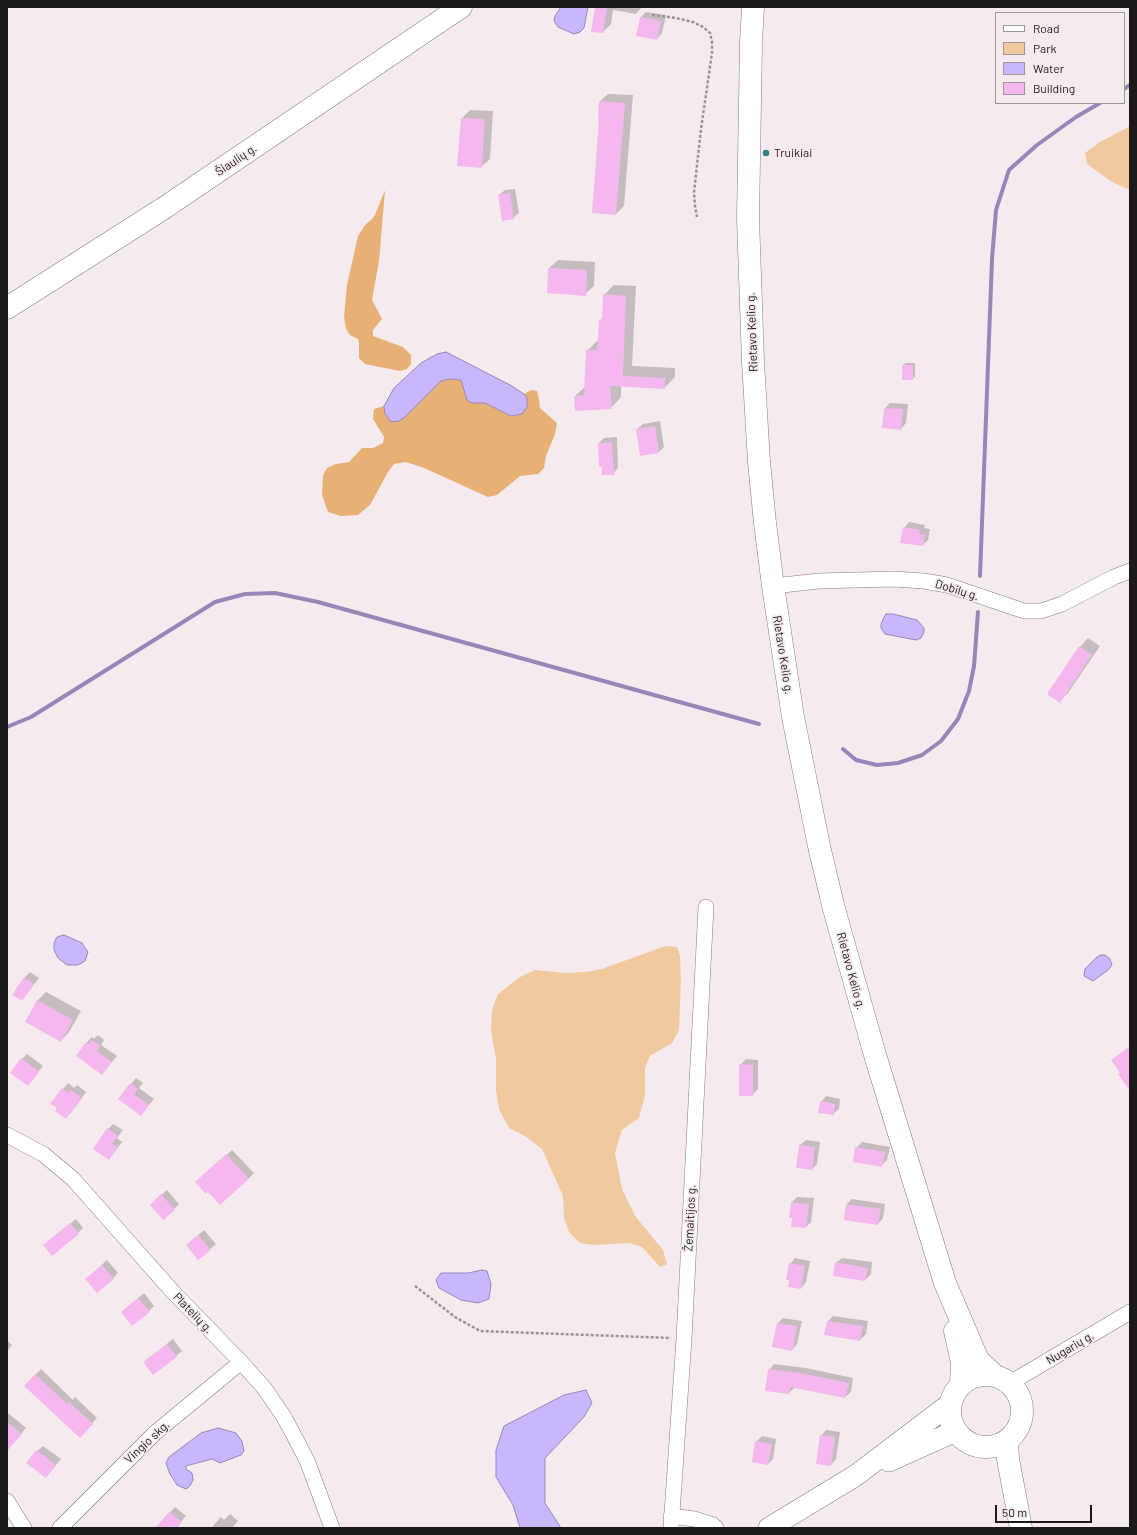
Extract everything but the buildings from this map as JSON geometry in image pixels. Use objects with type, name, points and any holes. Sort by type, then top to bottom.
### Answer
[{"type":"main road","name":"Šiaulių g.","points":[[7,308],[164,208],[461,7]]},
{"type":"main road","name":"Rietavo Kelio g.","points":[[754,7],[751,43],[749,154],[750,304],[759,462],[773,586],[795,725],[834,909],[875,1055],[945,1283],[978,1360],[1018,1394],[1022,1406],[1022,1419],[1016,1431],[1007,1441]]},
{"type":"main road","name":"Rietavo Kelio g.","points":[[945,1283],[962,1363],[962,1384]]},
{"type":"main road","points":[[1002,1379],[982,1374],[971,1378],[962,1384],[956,1390],[950,1404],[950,1414],[956,1431],[964,1440],[974,1445],[985,1447],[997,1446],[1007,1441],[1008,1459],[1020,1524]]},
{"type":"main road","points":[[769,1528],[855,1476],[950,1404]]},
{"type":"main road","points":[[855,1476],[956,1431]]},
{"type":"main road","points":[[985,1447],[1020,1524]]},
{"type":"street","name":"Dobilų g.","points":[[773,586],[819,581],[893,579],[924,580],[947,585],[1024,611],[1041,611],[1062,604],[1114,577],[1130,571]]},
{"type":"street","name":"Žemaitijos g.","points":[[671,1522],[684,1339],[706,907]]},
{"type":"street","name":"Platelių g.","points":[[7,1135],[43,1154],[73,1179],[173,1292],[265,1389],[284,1417],[300,1445],[332,1528]]},
{"type":"street","name":"Nugarių g.","points":[[1002,1379],[1130,1312]]},
{"type":"street","name":"Vingio skg.","points":[[60,1528],[155,1433],[241,1362]]},
{"type":"street","points":[[7,1501],[24,1528]]},
{"type":"street","points":[[671,1522],[694,1519],[713,1525],[716,1528]]},
{"type":"path","points":[[652,15],[693,22],[703,27],[710,33],[712,53],[694,192],[697,217]]},
{"type":"path","points":[[415,1286],[455,1317],[480,1331],[684,1339]]},
{"type":"green space","points":[[1130,126],[1130,190],[1112,182],[1087,164],[1085,153],[1100,142]]},
{"type":"green space","points":[[665,946],[677,947],[680,956],[681,979],[679,1030],[672,1043],[650,1056],[645,1068],[645,1095],[639,1118],[622,1130],[615,1153],[622,1189],[635,1216],[663,1250],[667,1264],[660,1267],[642,1247],[629,1243],[593,1245],[580,1243],[569,1232],[564,1218],[563,1196],[542,1149],[525,1136],[509,1128],[499,1109],[496,1090],[496,1059],[491,1031],[492,1010],[498,994],[520,977],[535,970],[565,973],[586,972],[602,969]]},
{"type":"shaded area","points":[[385,190],[379,261],[372,300],[382,319],[373,330],[373,336],[403,347],[411,355],[411,364],[407,369],[400,371],[365,364],[359,358],[358,339],[350,335],[346,329],[344,317],[347,285],[358,236],[365,225],[375,215]]},
{"type":"shaded area","points":[[450,379],[461,380],[472,403],[485,403],[512,416],[527,398],[524,394],[531,390],[537,391],[540,408],[557,423],[555,434],[546,456],[544,468],[538,474],[520,476],[497,495],[488,497],[424,468],[406,462],[394,464],[370,505],[358,515],[341,516],[328,512],[322,495],[323,475],[327,468],[336,464],[349,462],[362,448],[373,448],[383,443],[384,437],[373,419],[374,409],[384,406],[385,414],[405,417],[441,381]]},
{"type":"water","points":[[561,7],[588,7],[584,28],[580,32],[574,34],[558,27],[554,21],[555,16]]},
{"type":"water","points":[[446,352],[512,386],[524,394],[527,398],[527,407],[522,414],[511,416],[485,403],[472,403],[467,400],[461,380],[450,379],[441,381],[405,417],[399,421],[391,422],[385,414],[384,406],[394,388],[421,363],[437,354]]},
{"type":"water","points":[[886,614],[893,614],[917,620],[924,628],[921,638],[916,640],[885,634],[881,628],[881,624]]},
{"type":"water","points":[[64,935],[82,943],[88,952],[85,961],[78,965],[67,965],[58,958],[54,950],[54,943],[57,937]]},
{"type":"water","points":[[1101,955],[1105,955],[1110,959],[1112,965],[1108,970],[1093,981],[1084,976],[1085,969]]},
{"type":"water","points":[[482,1270],[487,1271],[491,1284],[489,1299],[478,1303],[461,1300],[439,1288],[436,1280],[441,1273],[468,1273]]},
{"type":"water","points":[[586,1390],[592,1403],[584,1417],[545,1458],[545,1503],[561,1528],[520,1528],[513,1505],[496,1477],[496,1450],[504,1426],[564,1395]]},
{"type":"water","points":[[218,1428],[236,1433],[242,1441],[244,1451],[241,1455],[220,1463],[212,1459],[186,1466],[186,1469],[192,1473],[193,1480],[190,1486],[186,1489],[177,1485],[170,1474],[166,1463],[169,1457],[201,1433]]},
{"type":"waterway","points":[[1125,88],[1130,85]]},
{"type":"waterway","points":[[980,576],[992,259],[996,210],[1009,170],[1037,145],[1076,117],[1098,104]]},
{"type":"waterway","points":[[7,727],[31,717],[215,602],[245,594],[275,593],[318,602],[759,724]]},
{"type":"waterway","points":[[843,749],[856,760],[877,765],[898,763],[922,755],[941,741],[958,719],[969,691],[974,666],[978,612]]},
{"type":"place","name":"Truikiai","points":[[766,153]]}]
